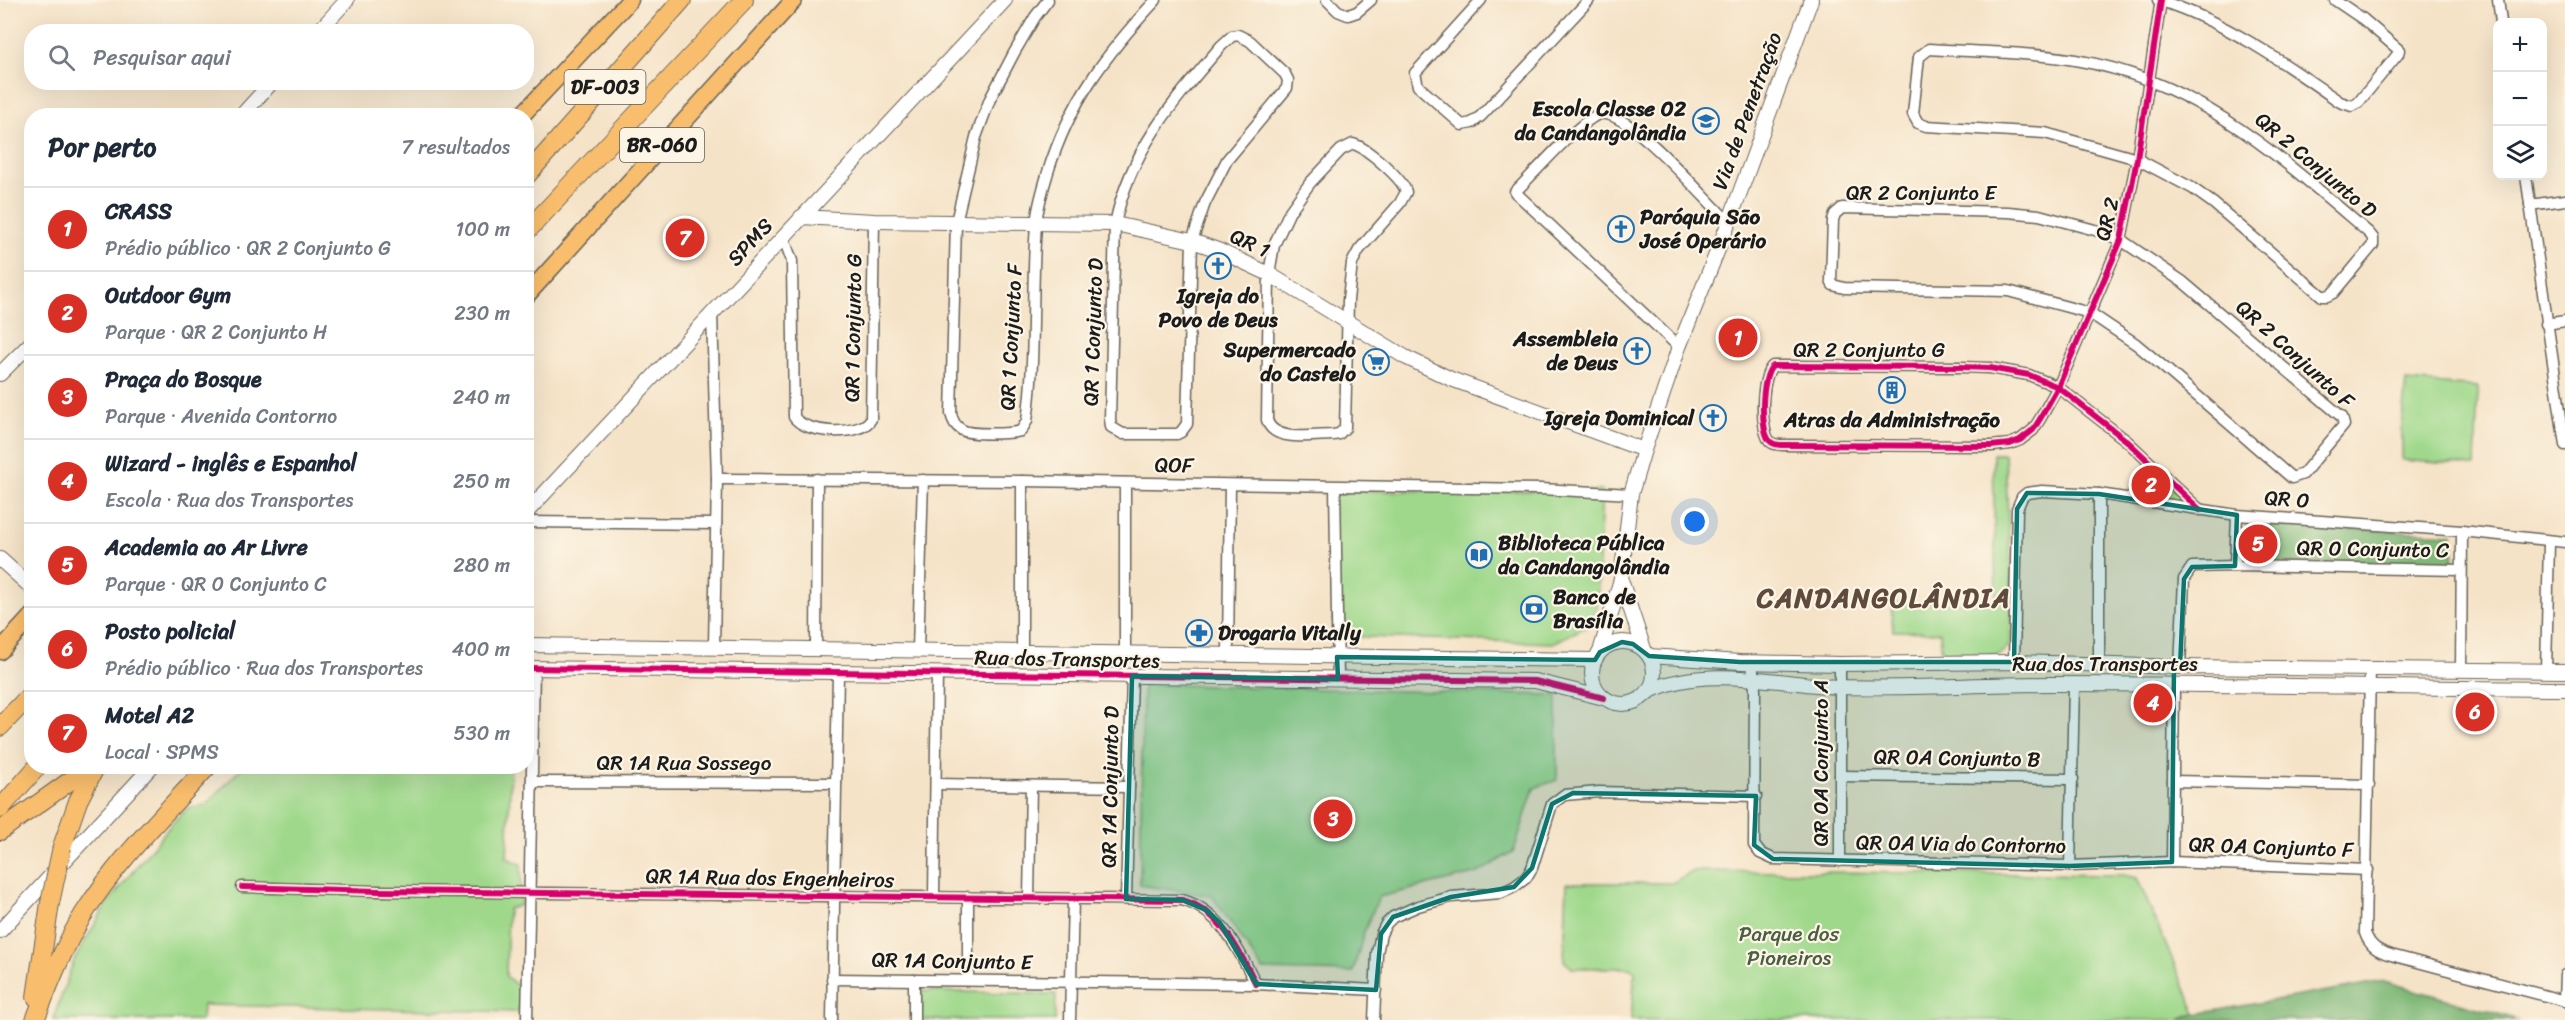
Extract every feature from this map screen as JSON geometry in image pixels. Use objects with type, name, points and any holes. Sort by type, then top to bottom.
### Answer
[{"type":"highway","name":"DF-003","points":[[534,167],[672,8],[682,0]]},
{"type":"highway","name":"DF-003","points":[[534,225],[744,0]]},
{"type":"highway","points":[[726,20],[758,0]]},
{"type":"highway","points":[[0,727],[24,702]]},
{"type":"highway","points":[[0,809],[32,774]]},
{"type":"highway","points":[[0,831],[82,774]]},
{"type":"highway","points":[[34,1020],[50,903],[62,847],[90,774]]},
{"type":"highway","points":[[34,1020],[53,974],[83,916],[112,874],[201,774]]},
{"type":"main road","points":[[529,108],[630,0]]},
{"type":"main road","name":"BR-060","points":[[534,287],[794,0]]},
{"type":"main road","points":[[0,651],[24,625]]},
{"type":"street","points":[[326,24],[348,0]]},
{"type":"street","name":"SPMS","points":[[534,504],[1005,0]]},
{"type":"street","name":"QR 1 Conjunto F","points":[[1048,0],[1035,17],[990,99],[976,137],[956,222],[951,414],[956,426],[968,433],[1013,433],[1021,431],[1027,421],[1036,223],[1056,147],[1069,115],[1120,39],[1156,0]]},
{"type":"street","points":[[1327,0],[1343,15],[1350,15],[1371,0]]},
{"type":"street","points":[[1481,0],[1415,73],[1418,86],[1462,125],[1467,125],[1481,116],[1589,0]]},
{"type":"street","name":"Via de Penetração","points":[[1598,656],[1621,579],[1631,494],[1644,450],[1679,347],[1729,222],[1811,0]]},
{"type":"street","points":[[2160,0],[2243,37],[2340,102],[2352,106],[2358,103],[2398,54],[2398,50],[2363,19],[2335,0]]},
{"type":"street","name":"QR 2","points":[[2033,430],[2058,387],[2121,240],[2137,159],[2160,0]]},
{"type":"street","points":[[2498,0],[2500,18]]},
{"type":"street","name":"QR 1 Conjunto D","points":[[1238,35],[1250,41],[1285,74],[1288,80],[1287,88],[1227,160],[1205,203],[1192,241],[1187,423],[1177,434],[1123,434],[1112,428],[1110,419],[1118,209],[1137,157],[1156,125],[1221,46],[1228,39],[1238,35]]},
{"type":"street","points":[[2137,159],[2045,134],[1926,126],[1918,123],[1913,114],[1919,57],[1929,49],[2054,57],[2078,60],[2148,79]]},
{"type":"street","name":"QR 2 Conjunto D","points":[[2137,159],[2192,188],[2213,203],[2322,296],[2333,293],[2373,245],[2373,238],[2369,233],[2274,151],[2234,123],[2148,79]]},
{"type":"street","points":[[248,108],[265,90]]},
{"type":"street","points":[[1679,347],[1515,192],[1584,123],[1599,114],[1608,114],[1621,119],[1652,145],[1729,222]]},
{"type":"street","points":[[1353,144],[1363,148],[1402,183],[1406,192],[1400,203],[1359,250],[1353,263],[1348,300],[1349,324],[1346,422],[1342,432],[1333,435],[1276,433],[1267,420],[1269,274],[1274,245],[1280,228],[1310,183],[1346,146],[1353,144]]},
{"type":"street","points":[[2527,180],[2546,324],[2562,408],[2565,445]]},
{"type":"street","points":[[2530,205],[2565,200]]},
{"type":"street","name":"QR 2 Conjunto E","points":[[2090,313],[2008,291],[1838,287],[1831,281],[1835,214],[1842,208],[2008,212],[2039,215],[2073,223],[2121,240]]},
{"type":"street","name":"QR 1","points":[[801,217],[874,221],[1116,224],[1192,241],[1218,250],[1269,274],[1349,324],[1450,379],[1644,450]]},
{"type":"street","name":"QR 1 Conjunto G","points":[[783,236],[792,261],[794,417],[804,427],[812,429],[856,430],[868,424],[872,408],[874,221]]},
{"type":"street","name":"QR 2 Conjunto F","points":[[2090,313],[2136,344],[2292,478],[2303,474],[2344,426],[2342,417],[2227,318],[2183,282],[2121,240]]},
{"type":"street","points":[[712,315],[717,479],[714,647]]},
{"type":"street","points":[[2546,324],[2565,321]]},
{"type":"street","points":[[0,374],[24,350]]},
{"type":"street","name":"QR 2 Conjunto G","points":[[2033,430],[2010,444],[1991,446],[1778,444],[1768,440],[1765,432],[1764,382],[1769,368],[1778,366],[1960,367],[2015,372],[2058,387]]},
{"type":"street","points":[[2058,387],[2127,441],[2200,510]]},
{"type":"street","name":"QOF","points":[[717,479],[1541,489],[1631,494]]},
{"type":"street","points":[[816,649],[817,479]]},
{"type":"street","points":[[918,650],[923,480]]},
{"type":"street","points":[[1022,481],[1022,651]]},
{"type":"street","points":[[1125,483],[1125,652]]},
{"type":"street","points":[[1228,654],[1230,485]]},
{"type":"street","points":[[1335,487],[1338,679]]},
{"type":"street","name":"QR 0","points":[[2014,662],[2017,509],[2022,497],[2027,493],[2042,490],[2099,494],[2237,515],[2462,531],[2548,542],[2565,542]]},
{"type":"street","points":[[2099,494],[2099,664]]},
{"type":"street","points":[[2235,566],[2237,515]]},
{"type":"street","points":[[534,522],[716,524]]},
{"type":"street","points":[[2461,670],[2462,531]]},
{"type":"street","points":[[2546,671],[2548,542]]},
{"type":"street","points":[[0,559],[24,581]]},
{"type":"street","name":"QR 0 Conjunto C","points":[[2180,667],[2184,579],[2192,567],[2461,570]]},
{"type":"street","name":"Via de Penetração","points":[[1621,579],[1647,652]]},
{"type":"street","points":[[1622,642],[1634,644],[1647,652],[1654,674],[1648,692],[1639,700],[1628,704],[1616,703],[1604,698],[1596,687],[1592,674],[1598,656],[1610,645],[1622,642]]},
{"type":"street","name":"Rua dos Transportes","points":[[534,645],[1125,652],[1337,657],[1598,656]]},
{"type":"street","points":[[673,646],[673,670]]},
{"type":"street","points":[[1051,651],[1052,675]]},
{"type":"street","name":"Rua dos Transportes","points":[[1647,652],[1752,663],[2014,662],[2180,667],[2565,672]]},
{"type":"street","points":[[1374,1020],[1377,953],[1381,934],[1393,917],[1418,906],[1451,897],[1501,893],[1526,879],[1538,854],[1552,804],[1564,795],[1599,792],[1756,796],[1752,663]]},
{"type":"street","points":[[2051,663],[2052,684]]},
{"type":"street","name":"QR 0A Conjunto A","points":[[1840,664],[1840,861]]},
{"type":"street","name":"Rua dos Transportes","points":[[534,668],[1535,681],[1604,698]]},
{"type":"street","points":[[2370,670],[2368,870],[2365,933],[2373,947],[2391,955],[2565,1001],[2565,975]]},
{"type":"street","points":[[832,1020],[832,896],[838,672]]},
{"type":"street","points":[[934,896],[937,674]]},
{"type":"street","name":"QR 1A Conjunto D","points":[[1126,899],[1132,676]]},
{"type":"street","name":"Rua dos Transportes","points":[[1648,692],[1662,685],[1697,678],[1840,687],[2052,684],[2369,689],[2565,689]]},
{"type":"street","points":[[2070,866],[2074,685]]},
{"type":"street","points":[[2172,862],[2174,685]]},
{"type":"street","points":[[0,931],[145,774]]},
{"type":"street","points":[[527,1020],[532,774]]},
{"type":"street","name":"QR 0A Conjunto B","points":[[1840,776],[2073,779]]},
{"type":"street","points":[[2173,781],[2369,785]]},
{"type":"street","name":"QR 1A Rua Sossego","points":[[532,782],[836,783]]},
{"type":"street","points":[[936,784],[1129,786]]},
{"type":"street","points":[[1029,898],[1031,786]]},
{"type":"street","name":"QR 0A Via do Contorno","points":[[1756,796],[1754,845],[1760,853],[1773,859],[2070,866],[2172,862]]},
{"type":"street","name":"QR 0A Conjunto F","points":[[2172,862],[2368,870]]},
{"type":"street","name":"QR 1A Rua dos Engenheiros","points":[[242,887],[1182,900],[1194,903],[1206,910],[1220,923],[1245,961],[1256,984]]},
{"type":"street","points":[[968,897],[969,980]]},
{"type":"street","points":[[1070,1020],[1073,899]]},
{"type":"street","name":"QR 1A Conjunto E","points":[[832,979],[1256,984],[1376,990]]},
{"type":"street","points":[[914,980],[914,1020]]},
{"type":"highlighted area","points":[[2027,493],[2099,494],[2237,515],[2235,566],[2192,567],[2184,579],[2180,667],[2174,667],[2172,862],[2070,866],[1773,859],[1754,845],[1756,796],[1573,793],[1552,804],[1532,868],[1514,887],[1451,897],[1393,917],[1381,934],[1376,990],[1256,984],[1220,923],[1206,910],[1182,900],[1126,899],[1132,676],[1338,679],[1337,657],[1595,660],[1600,652],[1622,642],[1633,644],[1649,656],[1740,662],[2014,662],[2017,509]]},
{"type":"green space","points":[[2406,381],[2478,387],[2475,466],[2402,460],[2402,419]]},
{"type":"green space","points":[[1993,454],[2005,454],[2012,600],[2011,643],[1997,655],[1942,654],[1940,632],[1893,631],[1891,603],[1996,603]]},
{"type":"green space","points":[[2147,464],[2190,504],[2128,492]]},
{"type":"green space","points":[[1331,491],[1602,491],[1597,608],[1588,626],[1553,643],[1334,636]]},
{"type":"green space","points":[[2247,524],[2270,525],[2268,563],[2245,562]]},
{"type":"green space","points":[[2272,525],[2453,534],[2454,563],[2270,563]]},
{"type":"green space","points":[[1143,684],[1557,695],[1557,780],[1534,788],[1514,851],[1478,873],[1379,897],[1364,932],[1353,972],[1263,970],[1212,896],[1140,885]]},
{"type":"green space","points":[[235,774],[511,774],[507,858],[521,864],[521,905],[508,909],[506,976],[520,988],[519,1012],[203,1005],[202,1020],[53,1020],[74,960],[108,902],[174,821],[188,808],[206,805]]},
{"type":"green space","name":"Parque dos Pioneiros","points":[[1694,871],[2123,875],[2137,878],[2196,1014],[2179,1020],[1631,1020],[1635,972],[1629,968],[1572,968],[1564,961],[1567,883],[1672,883]]},
{"type":"green space","points":[[2384,981],[2519,1020],[2179,1020],[2196,1014]]},
{"type":"green space","points":[[919,991],[1056,994],[1055,1020],[919,1020]]},
{"type":"cycle path","points":[[2161,0],[2137,159],[2121,240],[2058,387],[2033,430],[2010,444],[1991,446],[1781,445],[1772,443],[1767,437],[1763,417],[1766,380],[1773,366],[1990,368],[2029,375],[2058,387],[2127,441],[2200,510]]},
{"type":"cycle path","points":[[534,668],[1535,681],[1604,698]]},
{"type":"cycle path","points":[[242,887],[378,891],[1182,900],[1195,905],[1218,922],[1243,958],[1256,984]]},
{"type":"place","name":"Escola Classe 02 da Candangolândia","points":[[1706,121]]},
{"type":"place","name":"Paróquia São José Operário","points":[[1621,229]]},
{"type":"place","name":"Motel A2","points":[[685,238]]},
{"type":"place","name":"Igreja do Povo de Deus","points":[[1218,266]]},
{"type":"place","name":"CRASS","points":[[1738,338]]},
{"type":"place","name":"Assembleia de Deus","points":[[1637,351]]},
{"type":"place","name":"Supermercado do Castelo","points":[[1376,362]]},
{"type":"place","name":"Atras da Administração","points":[[1892,390]]},
{"type":"place","name":"Igreja Dominical","points":[[1713,418]]},
{"type":"place","name":"Outdoor Gym","points":[[2151,485]]},
{"type":"place","name":"Academia ao Ar Livre","points":[[2258,544]]},
{"type":"place","name":"Biblioteca Pública da Candangolândia","points":[[1479,555]]},
{"type":"place","name":"Banco de Brasília","points":[[1534,609]]},
{"type":"place","name":"Drogaria Vitally","points":[[1199,633]]},
{"type":"place","name":"Wizard - inglês e Espanhol","points":[[2153,703]]},
{"type":"place","name":"Posto policial","points":[[2475,712]]},
{"type":"place","name":"Praça do Bosque","points":[[1333,819]]},
{"type":"district","name":"CANDANGOLÂNDIA","points":[[1884,598]]}]
